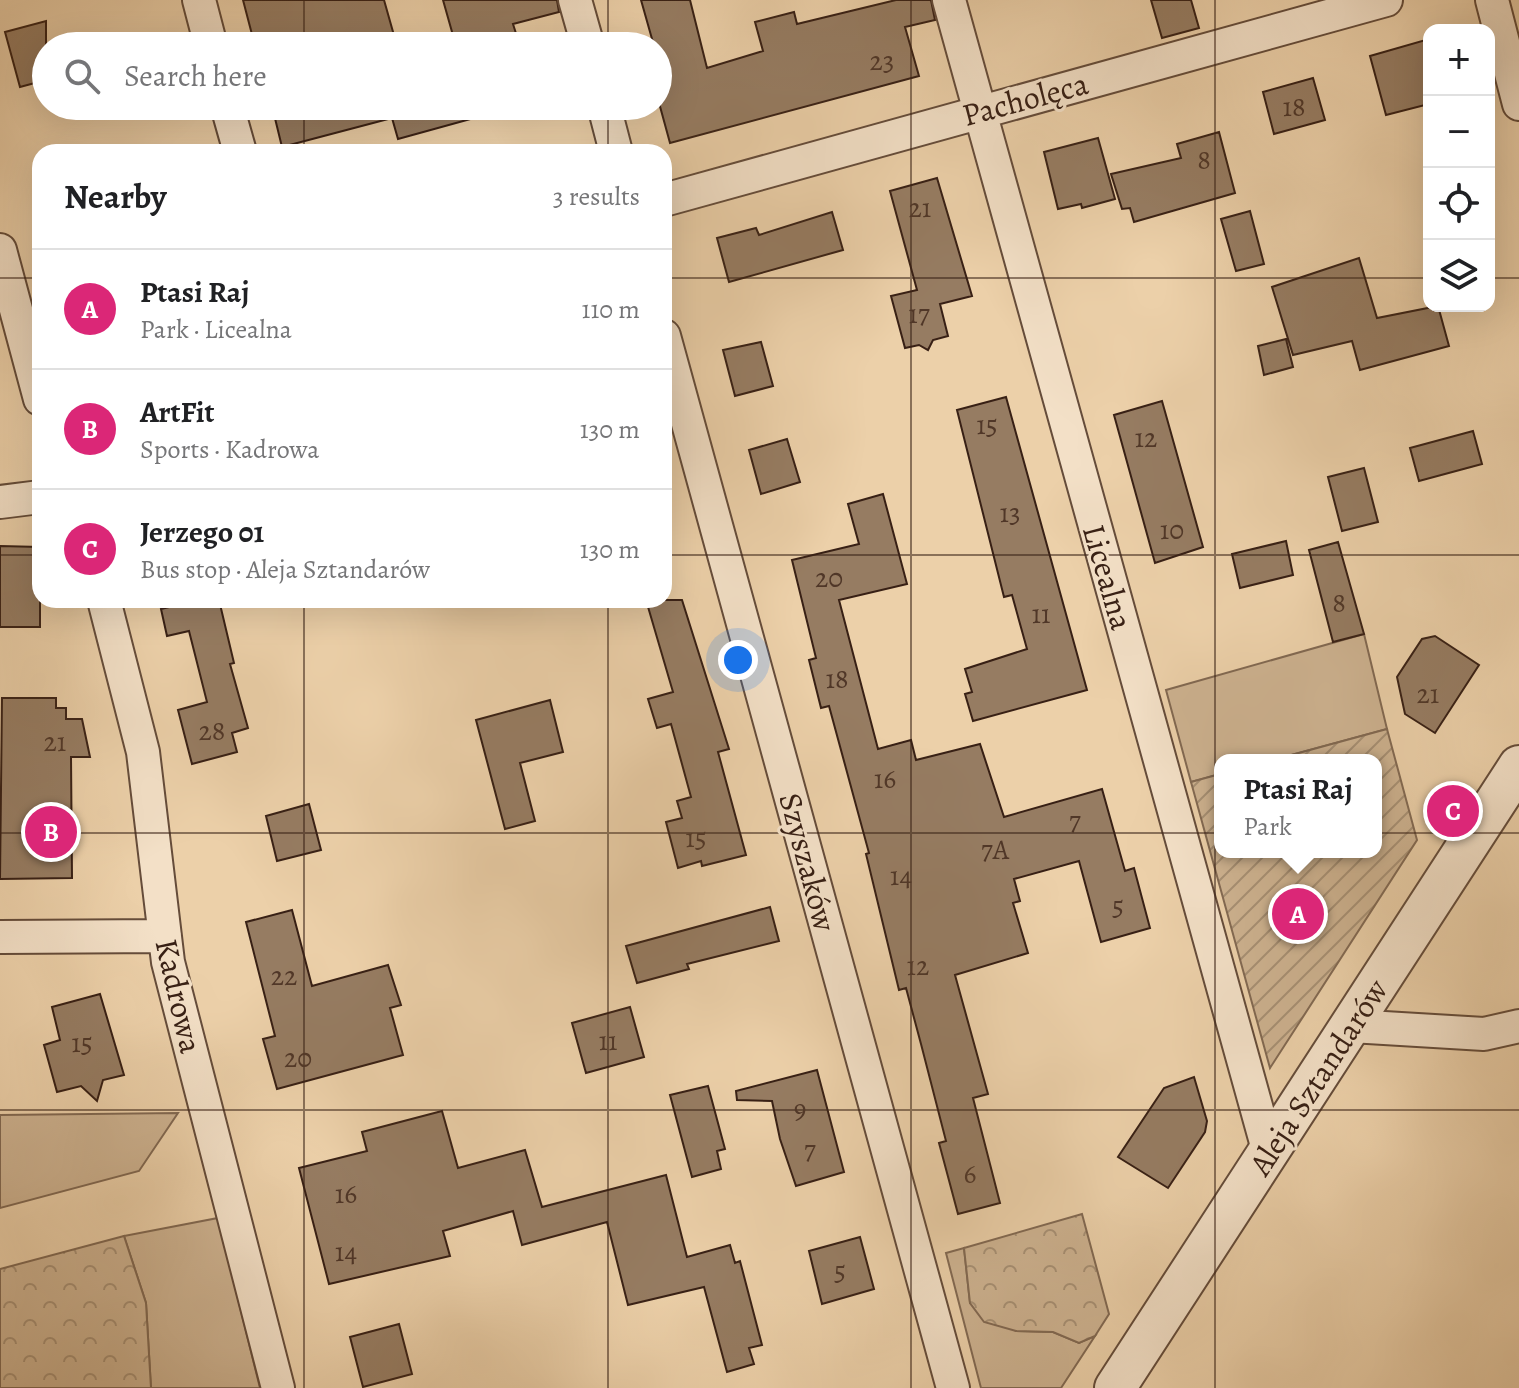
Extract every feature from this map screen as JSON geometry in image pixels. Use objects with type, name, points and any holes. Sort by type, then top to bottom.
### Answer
[{"type":"street","points":[[199,0],[207,32]]},
{"type":"street","points":[[575,0],[584,32]]},
{"type":"street","name":"Licealna","points":[[949,0],[1269,1153]]},
{"type":"street","name":"Pacholęca","points":[[672,198],[1386,0]]},
{"type":"street","points":[[1492,0],[1519,104]]},
{"type":"street","points":[[231,120],[238,144]]},
{"type":"street","points":[[608,120],[614,144]]},
{"type":"street","points":[[0,250],[32,369]]},
{"type":"street","name":"Szyszaków","points":[[672,365],[953,1388]]},
{"type":"street","points":[[0,502],[32,498]]},
{"type":"street","name":"Kadrowa","points":[[106,608],[143,752],[168,962],[278,1388]]},
{"type":"street","name":"Aleja Sztandarów","points":[[1115,1388],[1519,766]]},
{"type":"street","points":[[0,937],[165,936]]},
{"type":"street","points":[[1351,1026],[1484,1034],[1519,1026]]},
{"type":"green space","points":[[1364,634],[1387,729],[1295,754],[1214,754],[1214,776],[1191,782],[1166,690]]},
{"type":"green space","points":[[1387,729],[1417,840],[1270,1068],[1191,782],[1214,776],[1214,858],[1382,858],[1382,754],[1295,754]]},
{"type":"green space","points":[[178,1113],[139,1171],[0,1208],[0,1115]]},
{"type":"green space","points":[[1082,1214],[1109,1314],[1095,1336],[1079,1343],[1053,1332],[1016,1331],[984,1322],[970,1303],[964,1248]]},
{"type":"green space","points":[[218,1218],[260,1388],[151,1388],[146,1303],[124,1236]]},
{"type":"green space","points":[[124,1236],[146,1303],[151,1388],[0,1388],[0,1269]]},
{"type":"green space","points":[[964,1248],[970,1303],[1016,1331],[1053,1332],[1079,1343],[1095,1336],[1061,1388],[981,1388],[946,1253]]},
{"type":"building","points":[[243,0],[384,0],[393,32],[251,32]]},
{"type":"building","points":[[443,0],[557,0],[559,12],[513,24],[516,32],[452,32]]},
{"type":"building","points":[[641,0],[690,0],[707,68],[763,51],[755,22],[794,12],[797,24],[896,0],[931,0],[935,20],[905,27],[919,76],[670,143],[664,120],[672,120],[672,32],[650,32]]},
{"type":"building","points":[[1151,0],[1191,0],[1199,28],[1162,38]]},
{"type":"building","points":[[46,21],[46,32],[32,32],[32,84],[20,87],[5,32]]},
{"type":"building","points":[[1423,41],[1423,106],[1386,115],[1370,56]]},
{"type":"building","points":[[1313,78],[1325,120],[1274,134],[1263,92]]},
{"type":"building","points":[[275,120],[384,120],[293,144],[281,144]]},
{"type":"building","points":[[393,120],[467,120],[398,139]]},
{"type":"building","points":[[1219,132],[1235,193],[1134,222],[1130,208],[1122,209],[1111,174],[1181,158],[1177,144]]},
{"type":"building","points":[[1098,138],[1115,199],[1082,208],[1081,204],[1058,209],[1044,152]]},
{"type":"building","points":[[937,178],[972,296],[940,304],[948,336],[933,340],[928,350],[919,345],[905,348],[891,296],[917,290],[890,191]]},
{"type":"building","points":[[1250,211],[1264,264],[1236,271],[1221,219]]},
{"type":"building","points":[[832,212],[843,250],[729,282],[717,238],[756,228],[759,235]]},
{"type":"building","points":[[1359,258],[1377,318],[1423,309],[1423,312],[1440,312],[1449,346],[1360,370],[1352,341],[1293,355],[1272,287]]},
{"type":"building","points":[[1286,339],[1293,367],[1264,375],[1258,346]]},
{"type":"building","points":[[761,342],[773,386],[735,396],[723,350]]},
{"type":"building","points":[[1006,397],[1087,690],[973,721],[965,694],[972,692],[965,669],[1027,649],[1012,595],[1004,597],[957,410]]},
{"type":"building","points":[[1162,401],[1203,547],[1155,563],[1114,415]]},
{"type":"building","points":[[1473,431],[1482,464],[1419,481],[1410,448]]},
{"type":"building","points":[[787,439],[800,482],[761,494],[749,450]]},
{"type":"building","points":[[1364,468],[1378,522],[1342,531],[1328,477]]},
{"type":"building","points":[[883,494],[907,584],[839,600],[878,749],[911,740],[916,760],[980,744],[1004,817],[1102,789],[1125,871],[1134,868],[1150,928],[1101,942],[1079,861],[1014,879],[1020,901],[1013,903],[1028,953],[955,975],[988,1094],[973,1098],[1000,1203],[958,1214],[939,1143],[946,1141],[906,988],[899,990],[866,854],[869,853],[829,706],[821,708],[809,660],[816,658],[792,560],[859,544],[848,504]]},
{"type":"building","points":[[1286,541],[1293,575],[1240,588],[1232,554]]},
{"type":"building","points":[[1338,542],[1364,634],[1333,642],[1309,550]]},
{"type":"building","points":[[0,546],[32,547],[32,608],[40,608],[40,627],[0,627]]},
{"type":"building","points":[[672,600],[682,600],[729,749],[718,752],[746,855],[702,866],[701,861],[678,868],[666,822],[682,818],[677,801],[691,797],[671,724],[657,728],[648,699],[673,692],[648,608],[672,608]]},
{"type":"building","points":[[221,608],[234,663],[230,664],[248,728],[232,733],[237,752],[192,764],[178,710],[207,702],[189,631],[167,636],[161,609]]},
{"type":"building","points":[[1435,636],[1479,665],[1435,733],[1405,714],[1397,677],[1422,639]]},
{"type":"building","points":[[2,698],[56,698],[56,708],[66,708],[66,719],[82,719],[90,757],[71,757],[72,878],[0,879]]},
{"type":"building","points":[[550,700],[563,752],[520,763],[535,821],[505,829],[476,720]]},
{"type":"building","points":[[309,804],[321,850],[277,861],[266,816]]},
{"type":"building","points":[[770,907],[779,941],[687,964],[689,969],[637,983],[626,946]]},
{"type":"building","points":[[292,910],[312,986],[388,965],[401,1005],[390,1008],[403,1055],[277,1089],[263,1039],[275,1036],[246,922]]},
{"type":"building","points":[[100,994],[124,1075],[103,1080],[97,1101],[81,1086],[57,1092],[44,1045],[60,1040],[52,1007]]},
{"type":"building","points":[[630,1007],[644,1057],[586,1073],[572,1023]]},
{"type":"building","points":[[817,1070],[844,1172],[796,1186],[780,1139],[772,1101],[737,1100],[736,1091]]},
{"type":"building","points":[[1194,1077],[1207,1121],[1205,1132],[1168,1188],[1118,1157],[1164,1088]]},
{"type":"building","points":[[708,1086],[725,1149],[717,1151],[721,1169],[692,1177],[670,1095]]},
{"type":"building","points":[[442,1111],[458,1168],[525,1150],[542,1207],[666,1175],[687,1257],[730,1245],[735,1263],[740,1261],[762,1345],[749,1348],[754,1364],[727,1372],[704,1287],[628,1305],[607,1222],[522,1245],[513,1211],[443,1231],[450,1256],[329,1284],[299,1168],[367,1151],[362,1132]]},
{"type":"building","points":[[860,1237],[874,1289],[822,1304],[809,1251]]},
{"type":"building","points":[[399,1324],[412,1374],[363,1387],[350,1337]]},
{"type":"place","name":"Jerzego 01","points":[[1453,811]]},
{"type":"place","name":"ArtFit","points":[[51,832]]},
{"type":"place","name":"Ptasi Raj","points":[[1298,914]]}]
